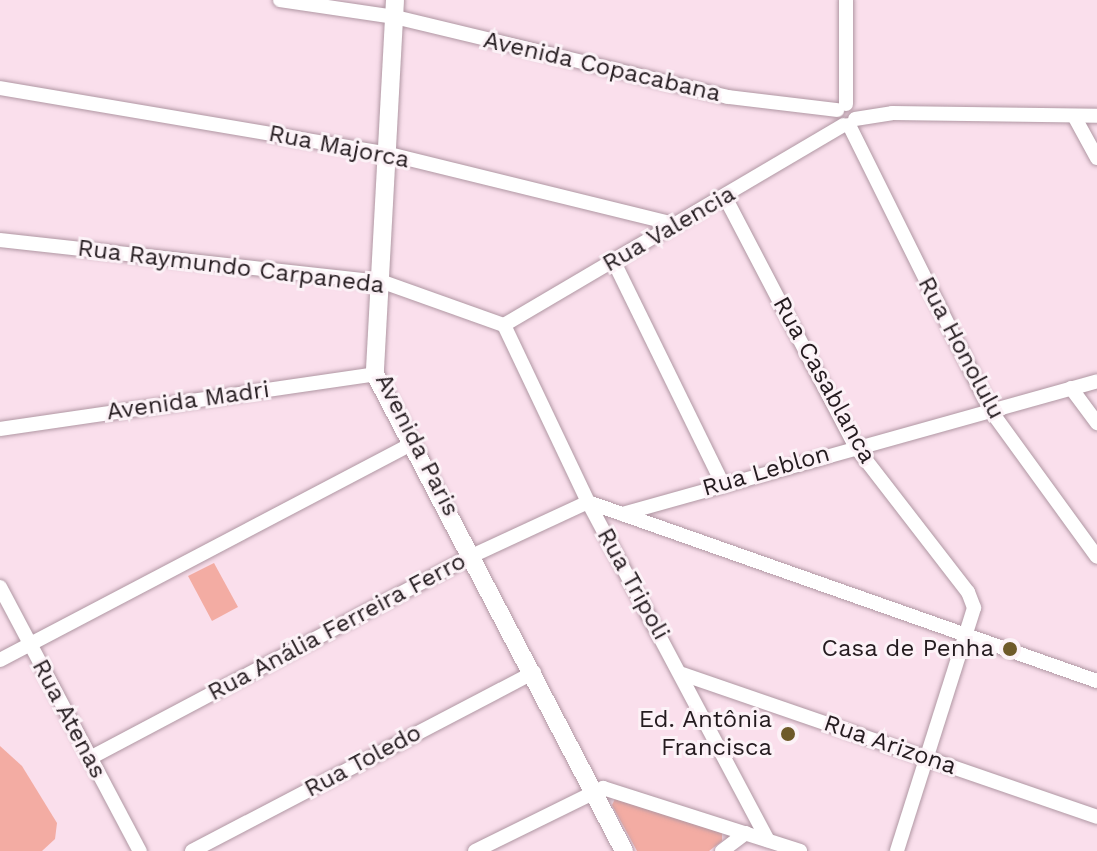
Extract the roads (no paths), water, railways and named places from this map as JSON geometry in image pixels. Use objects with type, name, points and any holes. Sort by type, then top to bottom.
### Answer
[{"type":"street","name":"Avenida Copacabana","points":[[280,0],[395,9],[728,97],[811,109],[844,118],[880,115],[1097,116]]},
{"type":"street","points":[[844,118],[846,0]]},
{"type":"street","name":"Avenida Paris","points":[[395,9],[383,282],[375,374],[474,555],[624,851]]},
{"type":"street","name":"Rua Majorca","points":[[0,88],[389,154],[674,224]]},
{"type":"street","points":[[1074,116],[1097,158]]},
{"type":"street","name":"Rua Valencia","points":[[504,325],[725,197],[844,118]]},
{"type":"street","name":"Rua Honolulu","points":[[844,118],[991,411],[1097,557]]},
{"type":"street","name":"Rua Casablanca","points":[[725,197],[855,446],[968,592],[974,608],[968,637],[925,756],[897,851]]},
{"type":"street","name":"Rua Raymundo Carpaneda","points":[[0,240],[383,282],[504,325]]},
{"type":"street","points":[[614,262],[722,482]]},
{"type":"street","name":"Rua Tripoli","points":[[504,325],[588,502],[768,840]]},
{"type":"street","name":"Avenida Madri","points":[[0,429],[375,374]]},
{"type":"street","name":"Rua Leblon","points":[[622,514],[722,482],[1097,381]]},
{"type":"street","points":[[1071,388],[1097,423]]},
{"type":"street","points":[[0,660],[413,443]]},
{"type":"street","points":[[588,502],[1097,681]]},
{"type":"street","name":"Rua Anália Ferreira Ferro","points":[[90,758],[474,555],[588,502]]},
{"type":"street","name":"Rua Atenas","points":[[0,587],[140,851]]},
{"type":"street","name":"Rua Toledo","points":[[192,851],[534,672]]},
{"type":"street","name":"Rua Arizona","points":[[682,674],[1097,817]]},
{"type":"street","points":[[475,851],[593,789],[612,789],[800,851]]},
{"type":"street","points":[[722,851],[746,833]]},
{"type":"place","name":"Casa de Penha","points":[[1010,649]]},
{"type":"place","name":"Ed. Antônia Francisca","points":[[788,734]]}]
